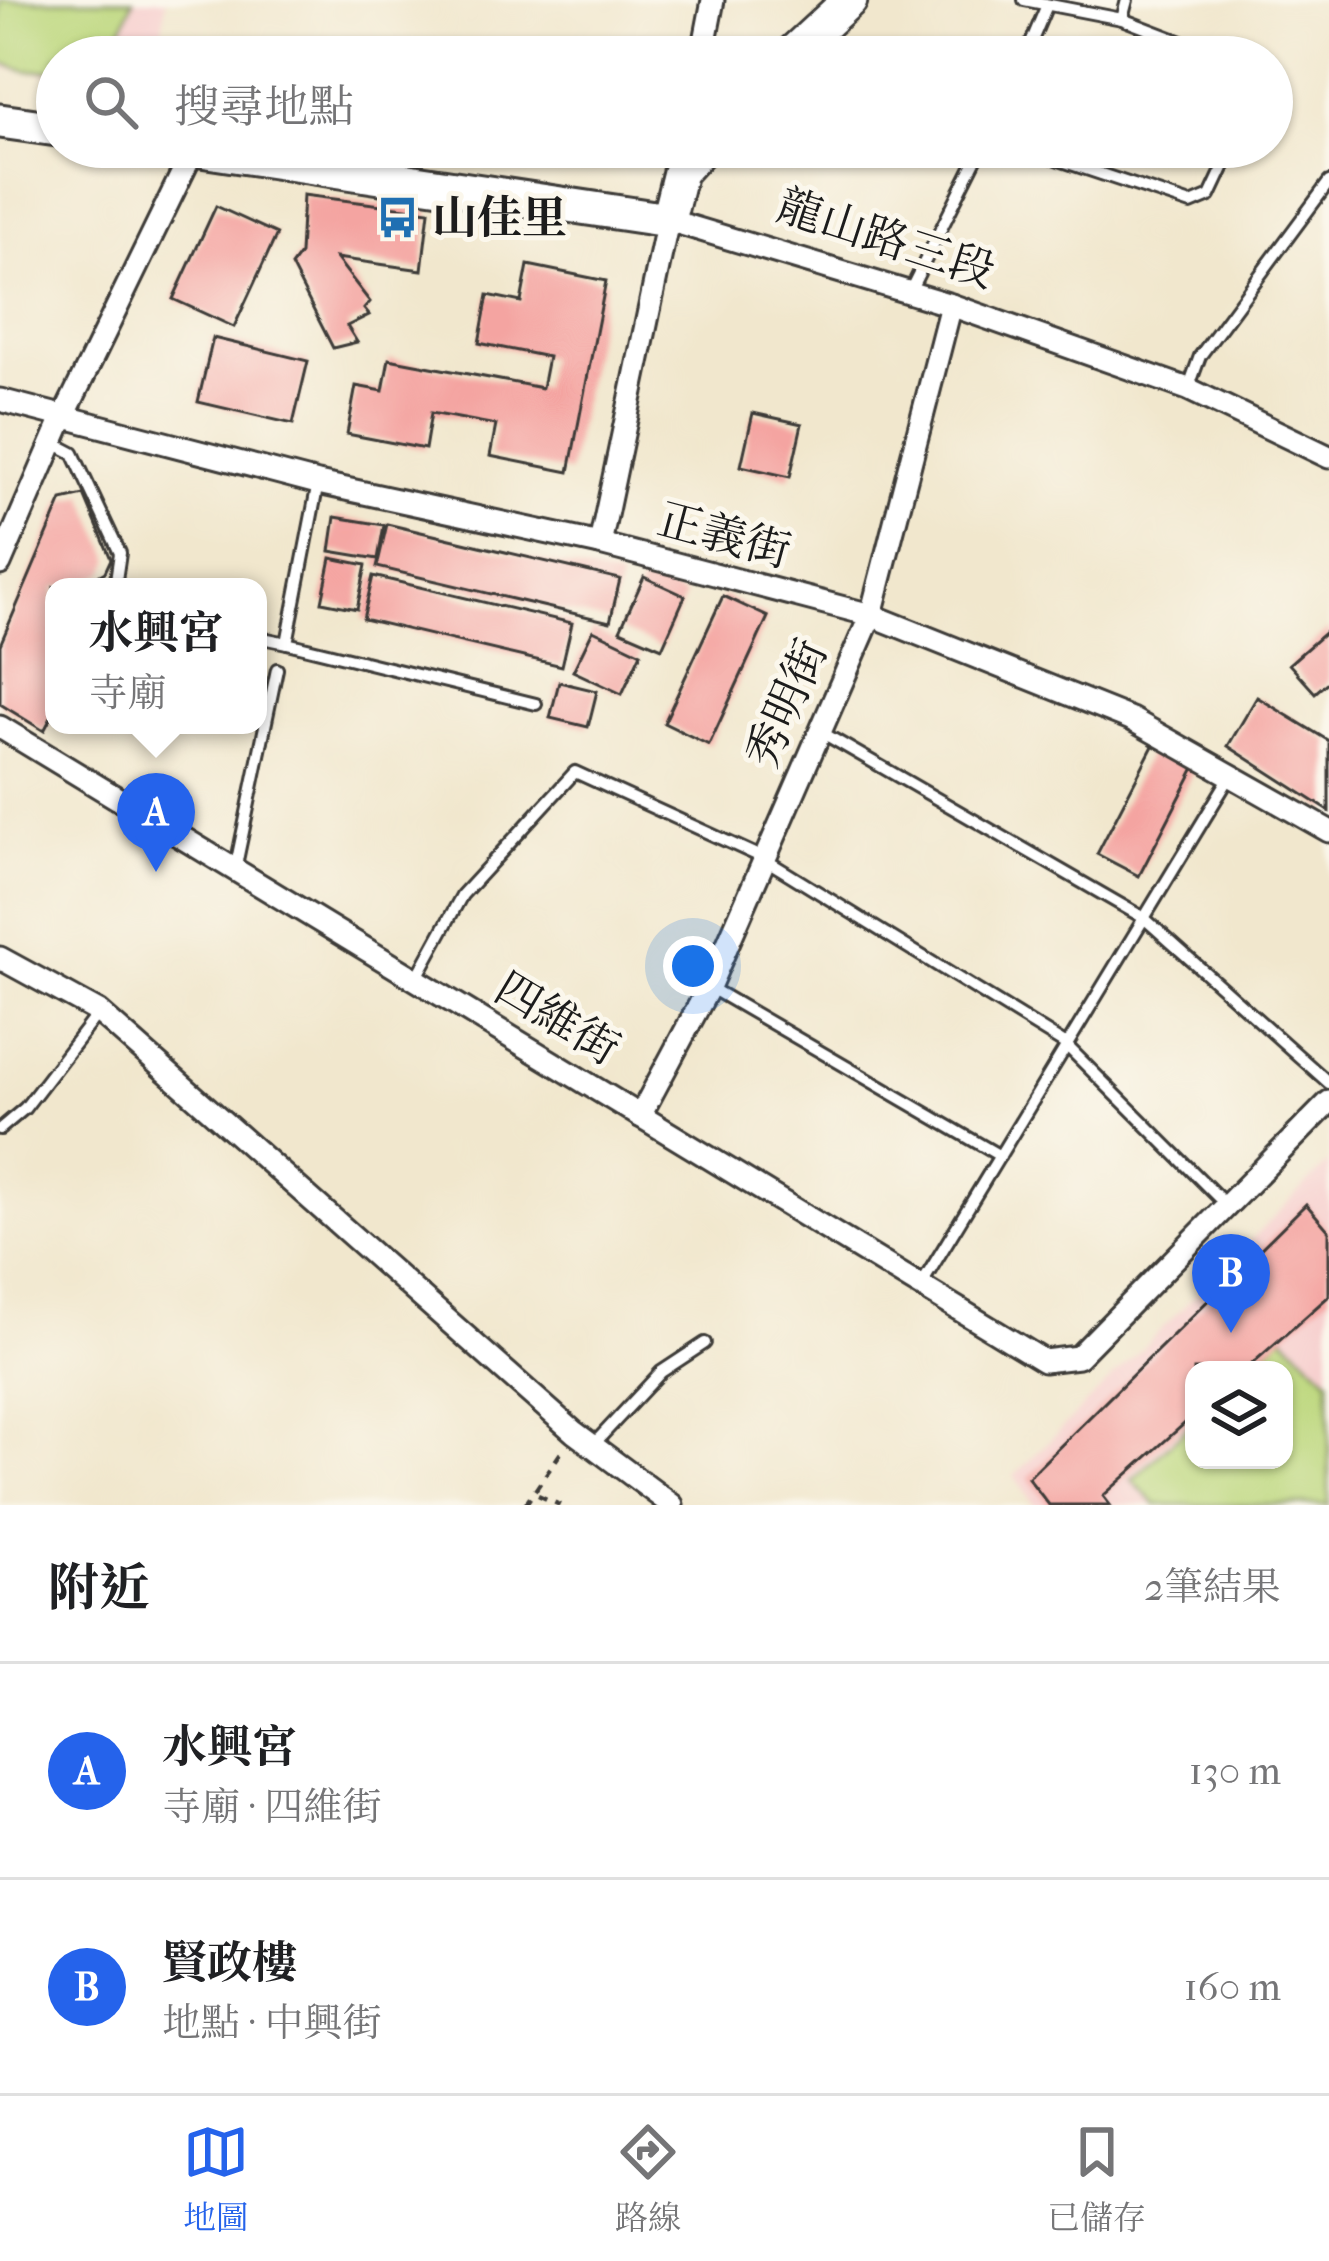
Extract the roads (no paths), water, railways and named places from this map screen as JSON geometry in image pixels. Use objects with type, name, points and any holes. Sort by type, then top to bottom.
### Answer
[{"type":"street","points":[[706,36],[713,0]]},
{"type":"street","points":[[811,36],[850,0]]},
{"type":"street","points":[[0,121],[36,126]]},
{"type":"street","points":[[0,564],[179,168]]},
{"type":"street","name":"龍山路三段","points":[[321,168],[668,220],[951,304],[1188,388],[1329,457]]},
{"type":"street","points":[[600,544],[668,220],[685,168]]},
{"type":"street","name":"秀明街","points":[[640,1116],[710,987],[761,857],[871,615],[951,304]]},
{"type":"street","name":"正義街","points":[[0,400],[319,483],[600,544],[871,615],[1131,719],[1233,772],[1329,831]]},
{"type":"street","name":"四維街","points":[[0,727],[1044,1360],[1078,1357],[1225,1204]]},
{"type":"street","points":[[0,958],[99,1012],[583,1439],[673,1505]]},
{"type":"street","points":[[1225,1204],[1329,1102]]},
{"type":"lane","points":[[1024,0],[1122,19],[1166,36]]},
{"type":"lane","points":[[1122,19],[1127,0]]},
{"type":"lane","points":[[1034,36],[1047,5]]},
{"type":"lane","points":[[910,292],[972,168]]},
{"type":"lane","points":[[1084,168],[1191,203],[1210,196],[1223,168]]},
{"type":"lane","points":[[1188,388],[1200,356],[1329,182]]},
{"type":"lane","points":[[52,442],[73,453],[120,553],[117,578]]},
{"type":"lane","points":[[287,643],[319,483]]},
{"type":"lane","points":[[267,640],[536,704]]},
{"type":"lane","points":[[267,720],[278,669]]},
{"type":"lane","points":[[817,730],[1144,918],[1329,1084]]},
{"type":"lane","points":[[235,870],[264,734]]},
{"type":"lane","points":[[416,980],[462,895],[575,772],[761,857],[1065,1044],[1225,1204]]},
{"type":"lane","points":[[920,1287],[1233,772]]},
{"type":"lane","points":[[710,987],[1000,1156]]},
{"type":"lane","points":[[0,1130],[25,1108],[99,1012]]},
{"type":"lane","points":[[583,1439],[661,1372],[705,1343]]},
{"type":"place","name":"山佳里","points":[[398,218]]},
{"type":"place","name":"水興宮","points":[[156,872]]},
{"type":"place","name":"賢政樓","points":[[1231,1333]]}]
